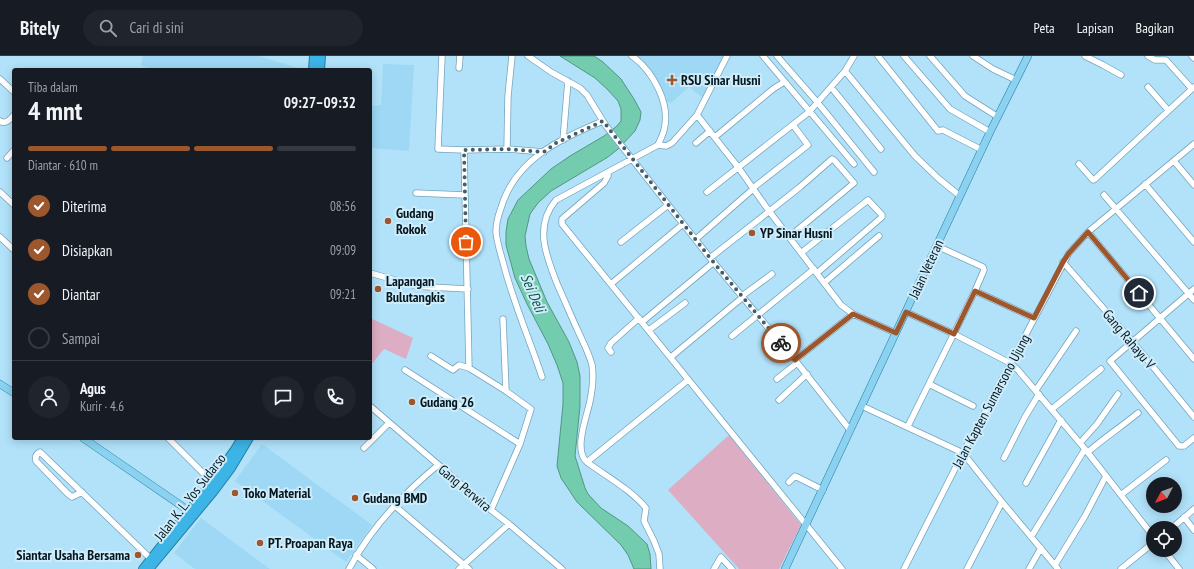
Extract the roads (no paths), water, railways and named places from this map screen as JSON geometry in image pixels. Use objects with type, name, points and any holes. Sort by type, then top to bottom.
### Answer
[{"type":"highway","points":[[313,68],[314,56]]},
{"type":"highway","points":[[320,56],[320,68]]},
{"type":"highway","name":"Jalan K. L. Yos Sudarso","points":[[150,569],[192,513],[241,440]]},
{"type":"highway","name":"Jalan K. L. Yos Sudarso","points":[[143,569],[231,468],[248,440]]},
{"type":"main road","name":"Jalan Veteran","points":[[785,569],[990,132],[1028,56]]},
{"type":"main road","points":[[0,384],[12,392]]},
{"type":"main road","points":[[85,440],[192,513]]},
{"type":"street","points":[[442,56],[438,149],[507,149],[544,152]]},
{"type":"street","points":[[459,68],[460,56]]},
{"type":"street","points":[[507,149],[508,96],[512,56]]},
{"type":"street","points":[[528,56],[580,88],[588,95],[604,123],[668,205],[807,374],[850,430]]},
{"type":"street","points":[[632,56],[646,68],[654,79],[661,96],[666,119],[665,130],[658,145],[556,200],[546,214],[544,223],[544,240],[546,255],[570,315],[589,354],[592,365],[590,401],[581,436],[582,456],[587,462],[640,500],[646,508],[647,511],[644,521],[659,554],[660,569]]},
{"type":"street","points":[[658,145],[666,146],[672,143],[697,115],[727,56]]},
{"type":"street","points":[[763,56],[854,164]]},
{"type":"street","points":[[777,56],[818,103],[874,172]]},
{"type":"street","points":[[707,192],[809,112],[845,71],[854,56]]},
{"type":"street","points":[[878,56],[937,130],[943,130],[982,150]]},
{"type":"street","points":[[904,56],[950,109],[990,132]]},
{"type":"street","points":[[930,56],[965,96],[998,117]]},
{"type":"street","points":[[973,56],[993,69],[1016,80]]},
{"type":"street","points":[[1085,56],[1121,75]]},
{"type":"street","points":[[1079,164],[1094,180],[1193,88],[1166,60],[1155,60],[1148,56]]},
{"type":"street","points":[[845,71],[915,156],[939,179],[960,196]]},
{"type":"street","points":[[0,79],[12,90]]},
{"type":"street","points":[[563,140],[568,81]]},
{"type":"street","points":[[714,137],[773,89],[784,82]]},
{"type":"street","points":[[1148,87],[1168,110]]},
{"type":"street","points":[[831,88],[882,149]]},
{"type":"street","points":[[697,115],[738,167],[769,211],[825,282],[841,305],[853,314],[896,333]]},
{"type":"street","points":[[0,121],[4,123],[12,117]]},
{"type":"street","points":[[542,377],[506,278],[496,232],[503,200],[519,172],[530,160],[563,140],[604,123]]},
{"type":"street","points":[[696,239],[753,188],[808,145],[793,125]]},
{"type":"street","points":[[696,143],[710,131]]},
{"type":"street","name":"Jalan Kapten Sumarsono Ujung","points":[[904,569],[963,453],[1069,253],[1088,232],[1194,144]]},
{"type":"street","points":[[464,150],[469,368]]},
{"type":"street","points":[[7,158],[12,152]]},
{"type":"street","points":[[611,352],[608,347],[611,343],[832,159],[836,161],[853,184],[789,237]]},
{"type":"street","points":[[1174,161],[1194,184]]},
{"type":"street","points":[[608,172],[608,176],[604,183],[561,221],[562,224],[842,569]]},
{"type":"street","points":[[1145,184],[1194,242]]},
{"type":"street","points":[[0,192],[12,203]]},
{"type":"street","points":[[416,192],[465,195]]},
{"type":"street","points":[[1104,195],[1194,300]]},
{"type":"street","points":[[732,336],[816,271],[882,217],[882,215],[868,200],[802,253]]},
{"type":"street","points":[[621,242],[668,205]]},
{"type":"street","points":[[611,284],[683,224]]},
{"type":"street","points":[[1088,232],[1194,358]]},
{"type":"street","points":[[825,282],[879,236]]},
{"type":"street","points":[[0,237],[12,248]]},
{"type":"street","points":[[908,426],[984,270],[984,268],[937,246]]},
{"type":"street","name":"Gang Rahayu V","points":[[1063,262],[1132,341],[1194,417]]},
{"type":"street","points":[[372,274],[416,286],[468,289]]},
{"type":"street","points":[[670,357],[742,296],[772,274]]},
{"type":"street","points":[[1194,289],[1110,360],[1110,362],[1179,446],[1184,446],[1194,438]]},
{"type":"street","points":[[975,291],[1034,318]]},
{"type":"street","points":[[649,330],[685,303]]},
{"type":"street","points":[[906,312],[954,334],[1010,363],[1038,392],[1122,494],[1146,527]]},
{"type":"street","points":[[777,379],[796,361],[853,314]]},
{"type":"street","points":[[503,319],[506,391]]},
{"type":"street","points":[[1004,458],[1038,392],[1076,331]]},
{"type":"street","points":[[431,356],[453,370],[459,365],[469,368],[506,391],[530,409],[520,444],[491,510]]},
{"type":"street","points":[[1052,409],[1101,369]]},
{"type":"street","points":[[405,370],[520,444]]},
{"type":"street","points":[[779,400],[807,374]]},
{"type":"street","points":[[587,462],[688,380]]},
{"type":"street","points":[[929,384],[973,406]]},
{"type":"street","points":[[1080,443],[1100,421],[1118,394]]},
{"type":"street","points":[[862,406],[908,426],[963,453],[1057,567],[1106,476]]},
{"type":"street","name":"Gang Perwira","points":[[372,408],[562,569]]},
{"type":"street","points":[[1031,537],[1086,450],[1138,413]]},
{"type":"street","points":[[1026,483],[1061,420]]},
{"type":"street","points":[[364,448],[389,423]]},
{"type":"street","points":[[170,440],[212,482]]},
{"type":"street","points":[[82,492],[72,497],[68,494],[36,461],[35,457],[37,454],[40,452],[82,492],[151,559]]},
{"type":"street","points":[[1122,494],[1166,460]]},
{"type":"street","points":[[349,569],[356,555],[395,506],[423,477],[438,465]]},
{"type":"street","points":[[789,482],[795,476],[823,490]]},
{"type":"street","points":[[967,569],[1002,502]]},
{"type":"street","points":[[395,506],[469,569]]},
{"type":"street","points":[[1180,521],[1194,509]]},
{"type":"street","points":[[1184,517],[1194,530]]},
{"type":"street","points":[[459,569],[509,524]]},
{"type":"street","points":[[1029,569],[1041,548]]},
{"type":"street","points":[[1121,569],[1146,548]]},
{"type":"street","points":[[356,555],[374,569]]},
{"type":"street","points":[[1170,557],[1179,569]]},
{"type":"street","points":[[714,569],[722,558],[732,569]]},
{"type":"water","name":"Sei Deli","points":[[560,56],[594,56],[603,62],[621,79],[641,112],[640,120],[635,131],[618,149],[608,157],[551,191],[538,203],[530,214],[525,236],[529,259],[547,302],[569,342],[577,362],[580,376],[580,406],[575,456],[585,488],[588,494],[601,508],[628,526],[647,544],[650,554],[651,569],[634,569],[628,555],[621,545],[577,502],[561,478],[557,466],[563,404],[563,383],[548,344],[515,278],[506,245],[508,219],[518,200],[551,169],[604,136],[621,121],[621,109],[618,101],[608,90],[595,78]]},
{"type":"place","name":"RSU Sinar Husni","points":[[672,80]]},
{"type":"place","name":"Gudang Rokok","points":[[388,221]]},
{"type":"place","name":"YP Sinar Husni","points":[[752,233]]},
{"type":"place","name":"Lapangan Bulutangkis","points":[[378,289]]},
{"type":"place","name":"Gudang 26","points":[[412,402]]},
{"type":"place","name":"Toko Material","points":[[235,493]]},
{"type":"place","name":"Gudang BMD","points":[[355,498]]},
{"type":"place","name":"PT. Proapan Raya","points":[[260,543]]},
{"type":"place","name":"Siantar Usaha Bersama","points":[[138,555]]}]
